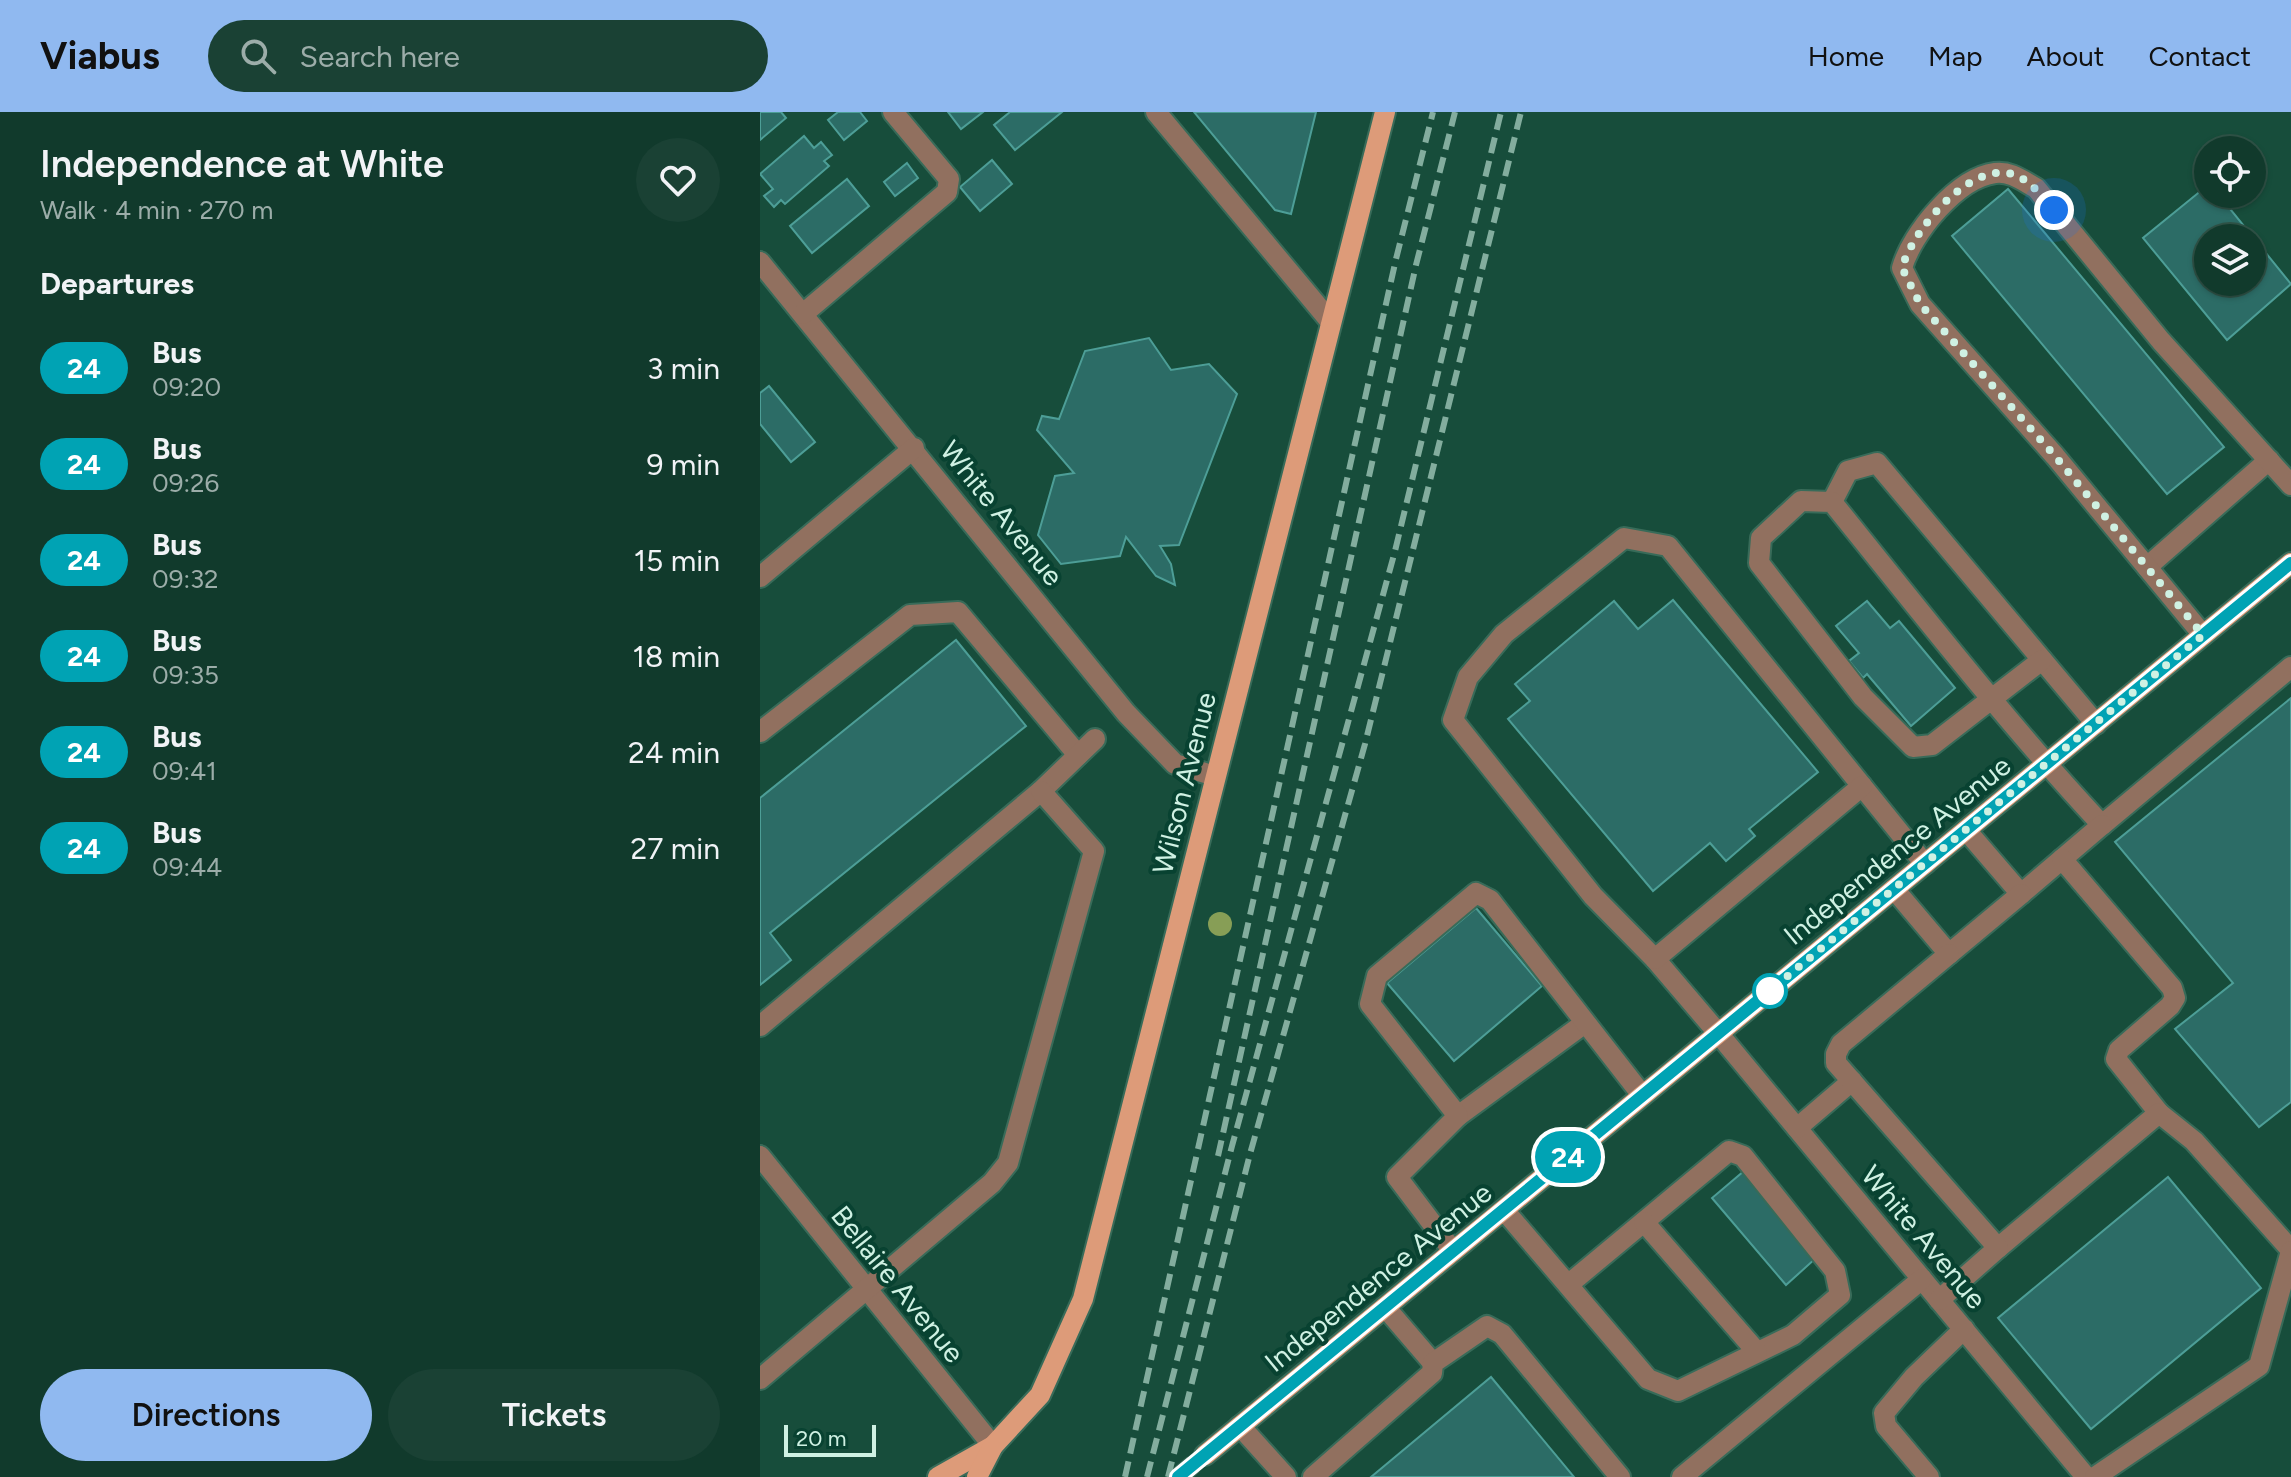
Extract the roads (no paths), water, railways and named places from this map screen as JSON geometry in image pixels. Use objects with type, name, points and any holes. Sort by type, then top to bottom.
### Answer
[{"type":"main road","name":"Wilson Avenue","points":[[977,1477],[993,1446],[1040,1395],[1083,1299],[1385,112]]},
{"type":"main road","name":"Independence Avenue","points":[[1205,1455],[2291,563]]},
{"type":"main road","name":"Wilson Avenue","points":[[938,1477],[993,1446]]},
{"type":"street","points":[[803,314],[947,192],[949,179],[893,112]]},
{"type":"street","points":[[1156,112],[1330,321]]},
{"type":"street","points":[[2203,635],[2055,456],[1920,304],[1902,268],[1908,247],[1950,196],[1994,173],[2013,174],[2036,188],[2161,341],[2291,485]]},
{"type":"street","name":"White Avenue","points":[[760,262],[1126,713],[1175,764],[1215,776]]},
{"type":"street","points":[[760,577],[914,448]]},
{"type":"street","points":[[2147,567],[2269,460]]},
{"type":"street","points":[[1832,502],[1848,471],[1877,463],[2096,724]]},
{"type":"street","points":[[2042,660],[1993,700],[1932,745],[1913,747],[1863,697],[1759,563],[1761,538],[1801,501],[1832,502],[1993,700],[2046,765],[2102,825]]},
{"type":"street","name":"White Avenue","points":[[1862,786],[1668,546],[1624,538],[1504,634],[1468,677],[1453,720],[1593,896],[1655,959],[1718,1033],[2086,1477]]},
{"type":"street","points":[[760,732],[910,615],[958,612],[1078,755]]},
{"type":"street","points":[[1998,1248],[1836,1063],[1841,1044],[2291,667]]},
{"type":"street","points":[[760,1026],[1041,791],[1095,739]]},
{"type":"street","points":[[1655,959],[1862,786],[1925,864]]},
{"type":"street","points":[[760,1379],[992,1183],[1008,1163],[1094,851],[1041,791]]},
{"type":"street","points":[[1966,830],[2021,894]]},
{"type":"street","points":[[2062,859],[2172,988],[2175,998],[2170,1006],[2119,1050],[2116,1059],[2159,1113],[2194,1141],[2291,1250],[2259,1366],[2095,1477]]},
{"type":"street","points":[[1894,889],[1949,954]]},
{"type":"street","points":[[1458,1116],[1370,1004],[1377,976],[1476,893],[1490,900],[1642,1095]]},
{"type":"street","points":[[1453,1251],[1397,1177],[1458,1116],[1585,1023]]},
{"type":"street","points":[[1797,1128],[1852,1081]]},
{"type":"street","points":[[1939,1300],[2159,1113]]},
{"type":"street","points":[[1504,1210],[1648,1379],[1678,1391],[1793,1335],[1840,1295],[1835,1271],[1743,1156],[1729,1151],[1569,1284]]},
{"type":"street","name":"Bellaire Avenue","points":[[760,1156],[993,1446]]},
{"type":"street","points":[[1644,1222],[1757,1352]]},
{"type":"street","points":[[1682,1477],[1922,1279]]},
{"type":"street","points":[[1313,1477],[1432,1373],[1433,1363],[1385,1307]]},
{"type":"street","points":[[1433,1363],[1487,1326],[1495,1328],[1620,1477]]},
{"type":"street","points":[[1929,1477],[1886,1426],[1884,1413],[1906,1386],[1964,1329]]},
{"type":"street","points":[[1240,1426],[1286,1477]]},
{"type":"tunnel","points":[[1178,1477],[1205,1455]]},
{"type":"railway","points":[[1125,1477],[1396,259],[1433,112]]},
{"type":"railway","points":[[1218,1156],[1416,265],[1455,112]]},
{"type":"railway","points":[[1147,1477],[1232,1146],[1395,551],[1501,112]]},
{"type":"railway","points":[[1168,1477],[1250,1154],[1365,744],[1521,112]]}]
